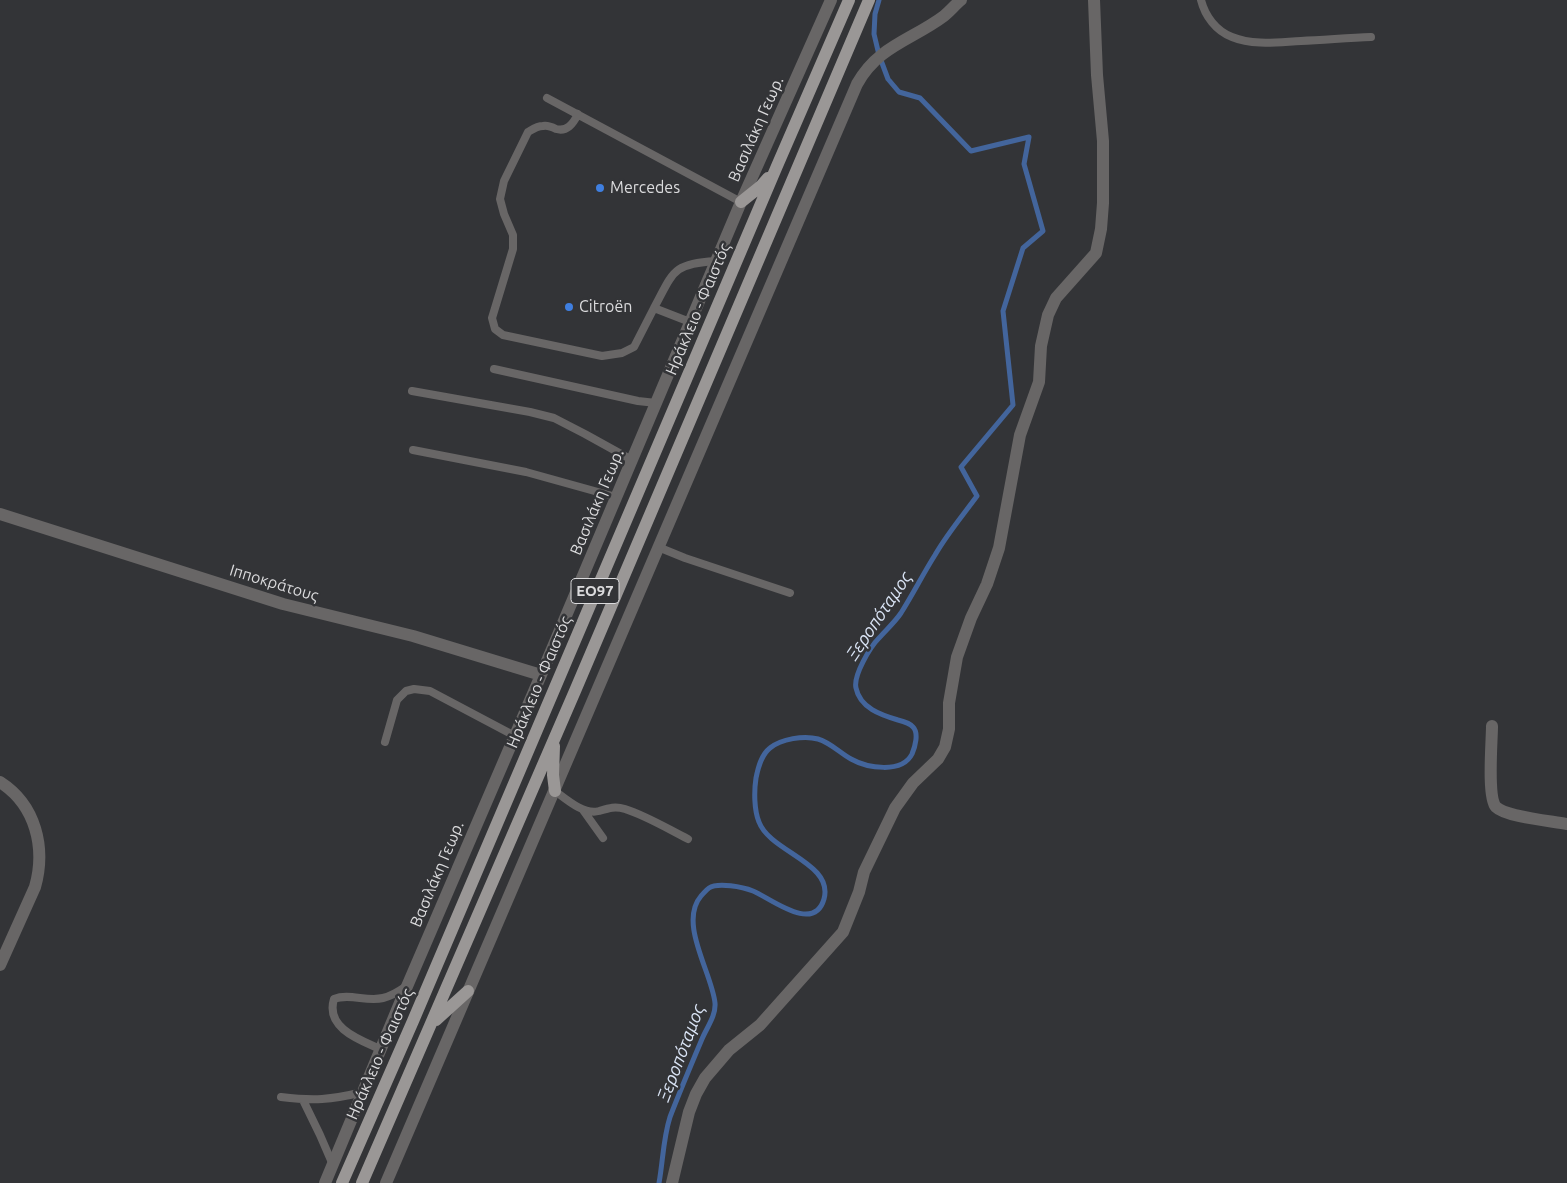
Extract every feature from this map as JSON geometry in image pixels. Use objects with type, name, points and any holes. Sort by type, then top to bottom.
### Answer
[{"type":"main road","name":"Ηράκλειο - Φαιστός","points":[[342,1183],[849,0]]},
{"type":"main road","name":"ΕΟ97","points":[[362,1183],[554,740],[869,0]]},
{"type":"main road","points":[[741,202],[761,186],[777,166]]},
{"type":"main road","points":[[554,740],[553,775],[555,791]]},
{"type":"main road","points":[[430,1028],[439,1016],[468,991]]},
{"type":"street","name":"Βασιλάκη Γεωρ.","points":[[325,1183],[406,986],[541,676],[741,202],[832,0]]},
{"type":"street","points":[[386,1183],[860,78],[873,61],[894,45],[944,16],[961,0]]},
{"type":"street","points":[[672,1183],[689,1112],[705,1078],[729,1050],[760,1025],[843,932],[848,924],[864,872],[895,808],[913,783],[938,759],[945,747],[949,729],[949,703],[957,657],[971,618],[987,584],[999,548],[1020,435],[1039,382],[1041,346],[1048,315],[1056,298],[1096,253],[1101,229],[1103,141],[1097,75],[1094,0]]},
{"type":"street","name":"Ιπποκράτους","points":[[0,514],[283,604],[413,636],[541,676]]},
{"type":"street","points":[[1492,726],[1491,794],[1496,806],[1502,811],[1517,816],[1567,824]]},
{"type":"street","points":[[0,782],[15,794],[30,817],[37,833],[40,858],[39,874],[35,887],[0,965]]},
{"type":"lane","points":[[1201,0],[1206,15],[1213,24],[1226,34],[1241,40],[1270,42],[1371,37]]},
{"type":"lane","points":[[547,98],[741,202]]},
{"type":"lane","points":[[578,114],[565,130],[545,125],[528,132],[504,180],[500,199],[513,235],[513,249],[492,318],[495,329],[503,335],[602,356],[622,353],[634,346],[672,276],[680,268],[691,264],[716,261]]},
{"type":"lane","points":[[654,308],[690,322]]},
{"type":"lane","points":[[494,369],[656,404]]},
{"type":"lane","points":[[412,391],[554,418],[632,460]]},
{"type":"lane","points":[[413,450],[526,472],[616,497]]},
{"type":"lane","points":[[658,548],[790,593]]},
{"type":"lane","points":[[385,742],[397,700],[406,691],[414,688],[430,691],[515,736]]},
{"type":"lane","points":[[555,791],[583,810],[603,838]]},
{"type":"lane","points":[[583,810],[598,812],[605,808],[625,809],[688,839]]},
{"type":"lane","points":[[380,1049],[355,1038],[338,1025],[332,1007],[334,999],[341,996],[381,999],[394,994],[406,986]]},
{"type":"lane","points":[[281,1097],[302,1100],[328,1099],[363,1092]]},
{"type":"lane","points":[[302,1100],[333,1165]]},
{"type":"waterway","name":"Ξεροπόταμος","points":[[659,1183],[664,1142],[670,1117],[713,1017],[715,1008],[713,991],[698,948],[693,920],[695,907],[701,896],[713,886],[737,887],[753,891],[780,906],[802,914],[811,914],[819,909],[824,899],[825,887],[820,876],[811,867],[775,842],[765,832],[759,822],[755,806],[755,789],[762,758],[770,748],[780,742],[806,737],[823,741],[851,759],[875,767],[893,767],[907,760],[912,754],[916,736],[913,727],[906,722],[878,713],[867,706],[858,695],[856,688],[857,676],[871,648],[901,613],[940,547],[977,496],[961,467],[1013,405],[1003,311],[1023,248],[1043,231],[1024,164],[1029,137],[971,151],[920,98],[899,92],[888,79],[874,34],[875,14],[879,0]]},
{"type":"place","name":"Mercedes","points":[[600,188]]},
{"type":"place","name":"Citroën","points":[[569,307]]}]
